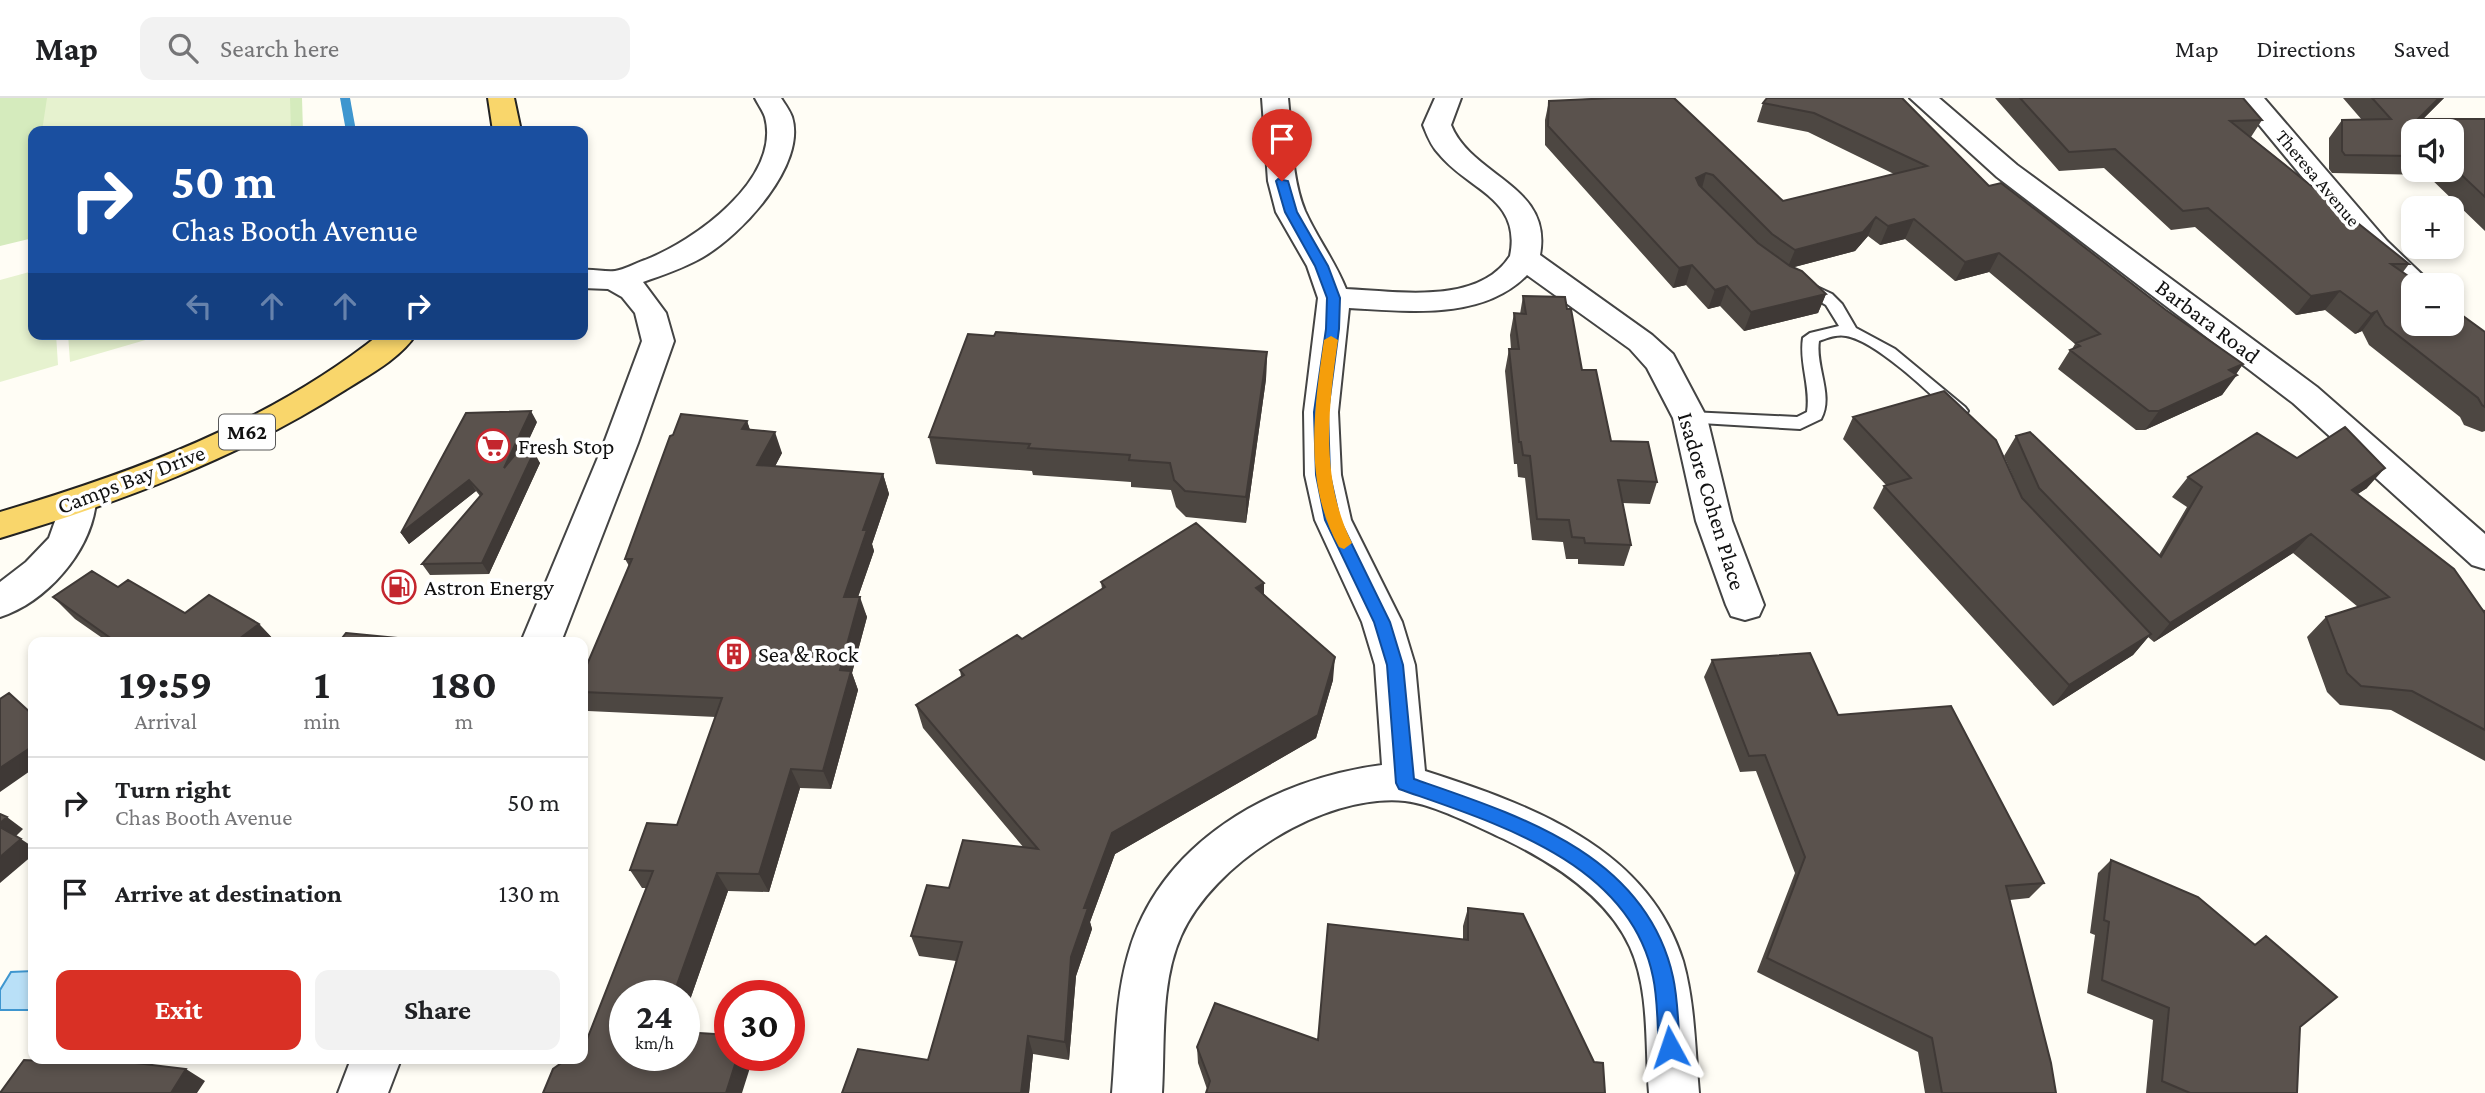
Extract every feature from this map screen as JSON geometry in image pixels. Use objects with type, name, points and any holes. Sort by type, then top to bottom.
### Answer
[{"type":"main road","points":[[501,98],[506,126]]},
{"type":"main road","name":"Camps Bay Drive","points":[[0,525],[78,502],[184,462],[258,427],[332,383],[392,340]]},
{"type":"street","points":[[588,279],[618,281],[701,245],[740,211],[780,151],[780,123],[768,98]]},
{"type":"street","points":[[1275,98],[1282,181],[1291,212],[1322,266],[1334,298],[1321,412],[1323,475],[1333,520],[1382,622],[1395,665],[1405,783]]},
{"type":"street","points":[[1334,298],[1451,300],[1485,291],[1509,276],[1525,259],[1528,233],[1516,206],[1499,188],[1471,169],[1447,147],[1437,125],[1448,98]]},
{"type":"street","name":"Barbara Road","points":[[1923,98],[2007,171],[2305,394],[2485,555]]},
{"type":"street","name":"Theresa Avenue","points":[[2250,98],[2376,247],[2405,273]]},
{"type":"street","name":"Isadore Cohen Place","points":[[1525,259],[1641,342],[1661,362],[1690,418],[1714,521],[1745,605]]},
{"type":"street","points":[[543,637],[621,443],[658,341],[657,323],[650,309],[618,281]]},
{"type":"street","points":[[0,602],[37,576],[56,554],[71,534],[78,513],[78,502]]},
{"type":"street","points":[[1137,1093],[1148,959],[1168,914],[1202,869],[1242,834],[1296,808],[1327,795],[1368,786],[1405,783],[1497,815],[1545,838],[1595,869],[1626,902],[1651,941],[1663,977],[1674,1093]]},
{"type":"street","points":[[363,1093],[374,1064]]},
{"type":"lane","points":[[1789,280],[1823,294],[1840,308],[1849,331]]},
{"type":"lane","points":[[1690,418],[1800,423],[1815,415],[1820,397],[1808,352],[1811,338],[1830,331],[1849,331],[1877,345],[1944,396],[1970,423]]},
{"type":"green space","points":[[0,98],[302,98],[303,126],[28,126],[28,239],[0,246]]},
{"type":"green space","points":[[47,98],[290,98],[291,126],[43,126]]},
{"type":"green space","points":[[28,272],[28,340],[56,340],[58,365],[0,382],[0,280]]},
{"type":"green space","points":[[68,340],[145,340],[70,362]]},
{"type":"water","points":[[28,971],[28,1010],[0,1010],[0,990],[11,972]]},
{"type":"building","points":[[1674,98],[1783,201],[1927,166],[1814,113],[1763,103],[1767,98],[1902,98],[1989,186],[2001,183],[2166,310],[2243,364],[2229,370],[2237,375],[2159,411],[2149,411],[2070,350],[2080,346],[2076,343],[2100,334],[1999,253],[1965,262],[1914,219],[1888,226],[1876,217],[1863,232],[1795,250],[1772,234],[1713,175],[1706,173],[1696,178],[1699,185],[1758,243],[1790,266],[1802,271],[1826,294],[1751,312],[1727,286],[1715,290],[1692,265],[1679,268],[1548,126],[1549,101]]},
{"type":"building","points":[[2020,98],[2243,98],[2262,120],[2230,121],[2409,264],[2391,264],[2404,273],[2401,273],[2401,336],[2464,336],[2464,317],[2485,332],[2485,407],[2478,398],[2385,325],[2377,311],[2371,314],[2340,291],[2311,296],[2208,208],[2183,211],[2115,149],[2069,152]]},
{"type":"building","points":[[2372,98],[2439,98],[2418,119],[2401,119],[2401,156],[2345,155],[2342,151],[2342,120],[2391,119]]},
{"type":"building","points":[[2464,119],[2485,119],[2485,197],[2464,177]]},
{"type":"building","points":[[1523,296],[1565,297],[1567,309],[1571,309],[1582,370],[1596,370],[1611,441],[1648,442],[1657,482],[1618,480],[1631,545],[1585,543],[1584,538],[1572,537],[1569,520],[1537,519],[1530,456],[1523,455],[1519,442],[1509,349],[1519,349],[1514,313],[1526,314]]},
{"type":"building","points":[[996,332],[1267,352],[1246,497],[1185,491],[1174,480],[1170,463],[1129,460],[1130,455],[1028,448],[1030,444],[929,437],[968,334],[994,336]]},
{"type":"building","points":[[1944,391],[1996,440],[2022,498],[2151,634],[2069,685],[1884,486],[1911,478],[1853,417]]},
{"type":"building","points":[[531,411],[504,468],[523,445],[534,452],[482,563],[422,564],[482,494],[469,480],[401,533],[466,413]]},
{"type":"building","points":[[681,414],[747,421],[742,429],[775,432],[757,465],[883,474],[863,530],[867,530],[844,597],[860,597],[840,670],[851,671],[823,771],[791,769],[759,874],[717,873],[679,980],[610,980],[653,871],[630,870],[647,823],[677,825],[722,698],[588,692],[588,662],[632,559],[625,559],[670,436],[673,435]]},
{"type":"building","points":[[2345,427],[2385,468],[2352,490],[2454,569],[2485,611],[2485,730],[2412,691],[2361,686],[2347,673],[2326,617],[2389,597],[2311,534],[2170,623],[2039,488],[2016,436],[2030,432],[2161,557],[2202,487],[2188,477],[2257,433],[2297,458]]},
{"type":"building","points":[[1196,523],[1264,583],[1256,588],[1335,657],[1318,715],[1112,833],[1084,908],[1088,908],[1071,957],[1065,1042],[1028,1036],[1021,1093],[842,1093],[858,1049],[928,1060],[962,942],[911,936],[927,885],[949,888],[963,840],[1038,849],[916,705],[964,675],[960,670],[1017,635],[1022,639],[1105,587],[1101,582]]},
{"type":"building","points":[[92,571],[118,587],[128,580],[185,613],[209,595],[259,624],[242,637],[109,637],[53,597]]},
{"type":"building","points":[[346,633],[387,637],[343,637]]},
{"type":"building","points":[[1810,653],[1838,715],[1951,706],[2044,883],[2006,886],[2051,1063],[2056,1093],[1942,1093],[1932,1038],[1767,958],[1805,857],[1765,755],[1749,756],[1712,660]]},
{"type":"building","points":[[9,693],[28,710],[28,749],[0,768],[0,699]]},
{"type":"building","points":[[0,814],[7,817],[0,823]]},
{"type":"building","points":[[0,827],[21,839],[0,857]]},
{"type":"building","points":[[2111,860],[2198,897],[2255,945],[2266,936],[2337,997],[2300,1027],[2297,1093],[2190,1093],[2162,1081],[2169,1008],[2102,980],[2109,922],[2104,920]]},
{"type":"building","points":[[1468,908],[1523,914],[1594,1062],[1603,1063],[1605,1093],[1206,1093],[1210,1081],[1197,1047],[1215,1003],[1318,1040],[1328,924],[1468,940]]},
{"type":"building","points":[[609,983],[609,1071],[700,1071],[700,1033],[714,1034],[714,1071],[733,1071],[726,1093],[543,1093],[553,1069],[560,1064],[588,1064],[588,1037]]},
{"type":"building","points":[[24,1060],[28,1060],[28,1064],[144,1064],[186,1069],[171,1093],[0,1093]]},
{"type":"waterway","points":[[345,98],[350,126]]},
{"type":"slow traffic","points":[[1331,340],[1321,412],[1323,475],[1333,520],[1344,543]]},
{"type":"place","name":"Fresh Stop","points":[[493,446]]},
{"type":"place","name":"Astron Energy","points":[[399,587]]},
{"type":"place","name":"Sea & Rock","points":[[734,654]]},
{"type":"route","points":[[1282,181],[1291,212],[1322,266],[1334,298],[1321,412],[1323,475],[1333,520],[1382,622],[1395,665],[1405,783],[1497,815],[1545,838],[1595,869],[1626,902],[1651,941],[1663,977],[1670,1047]]}]
